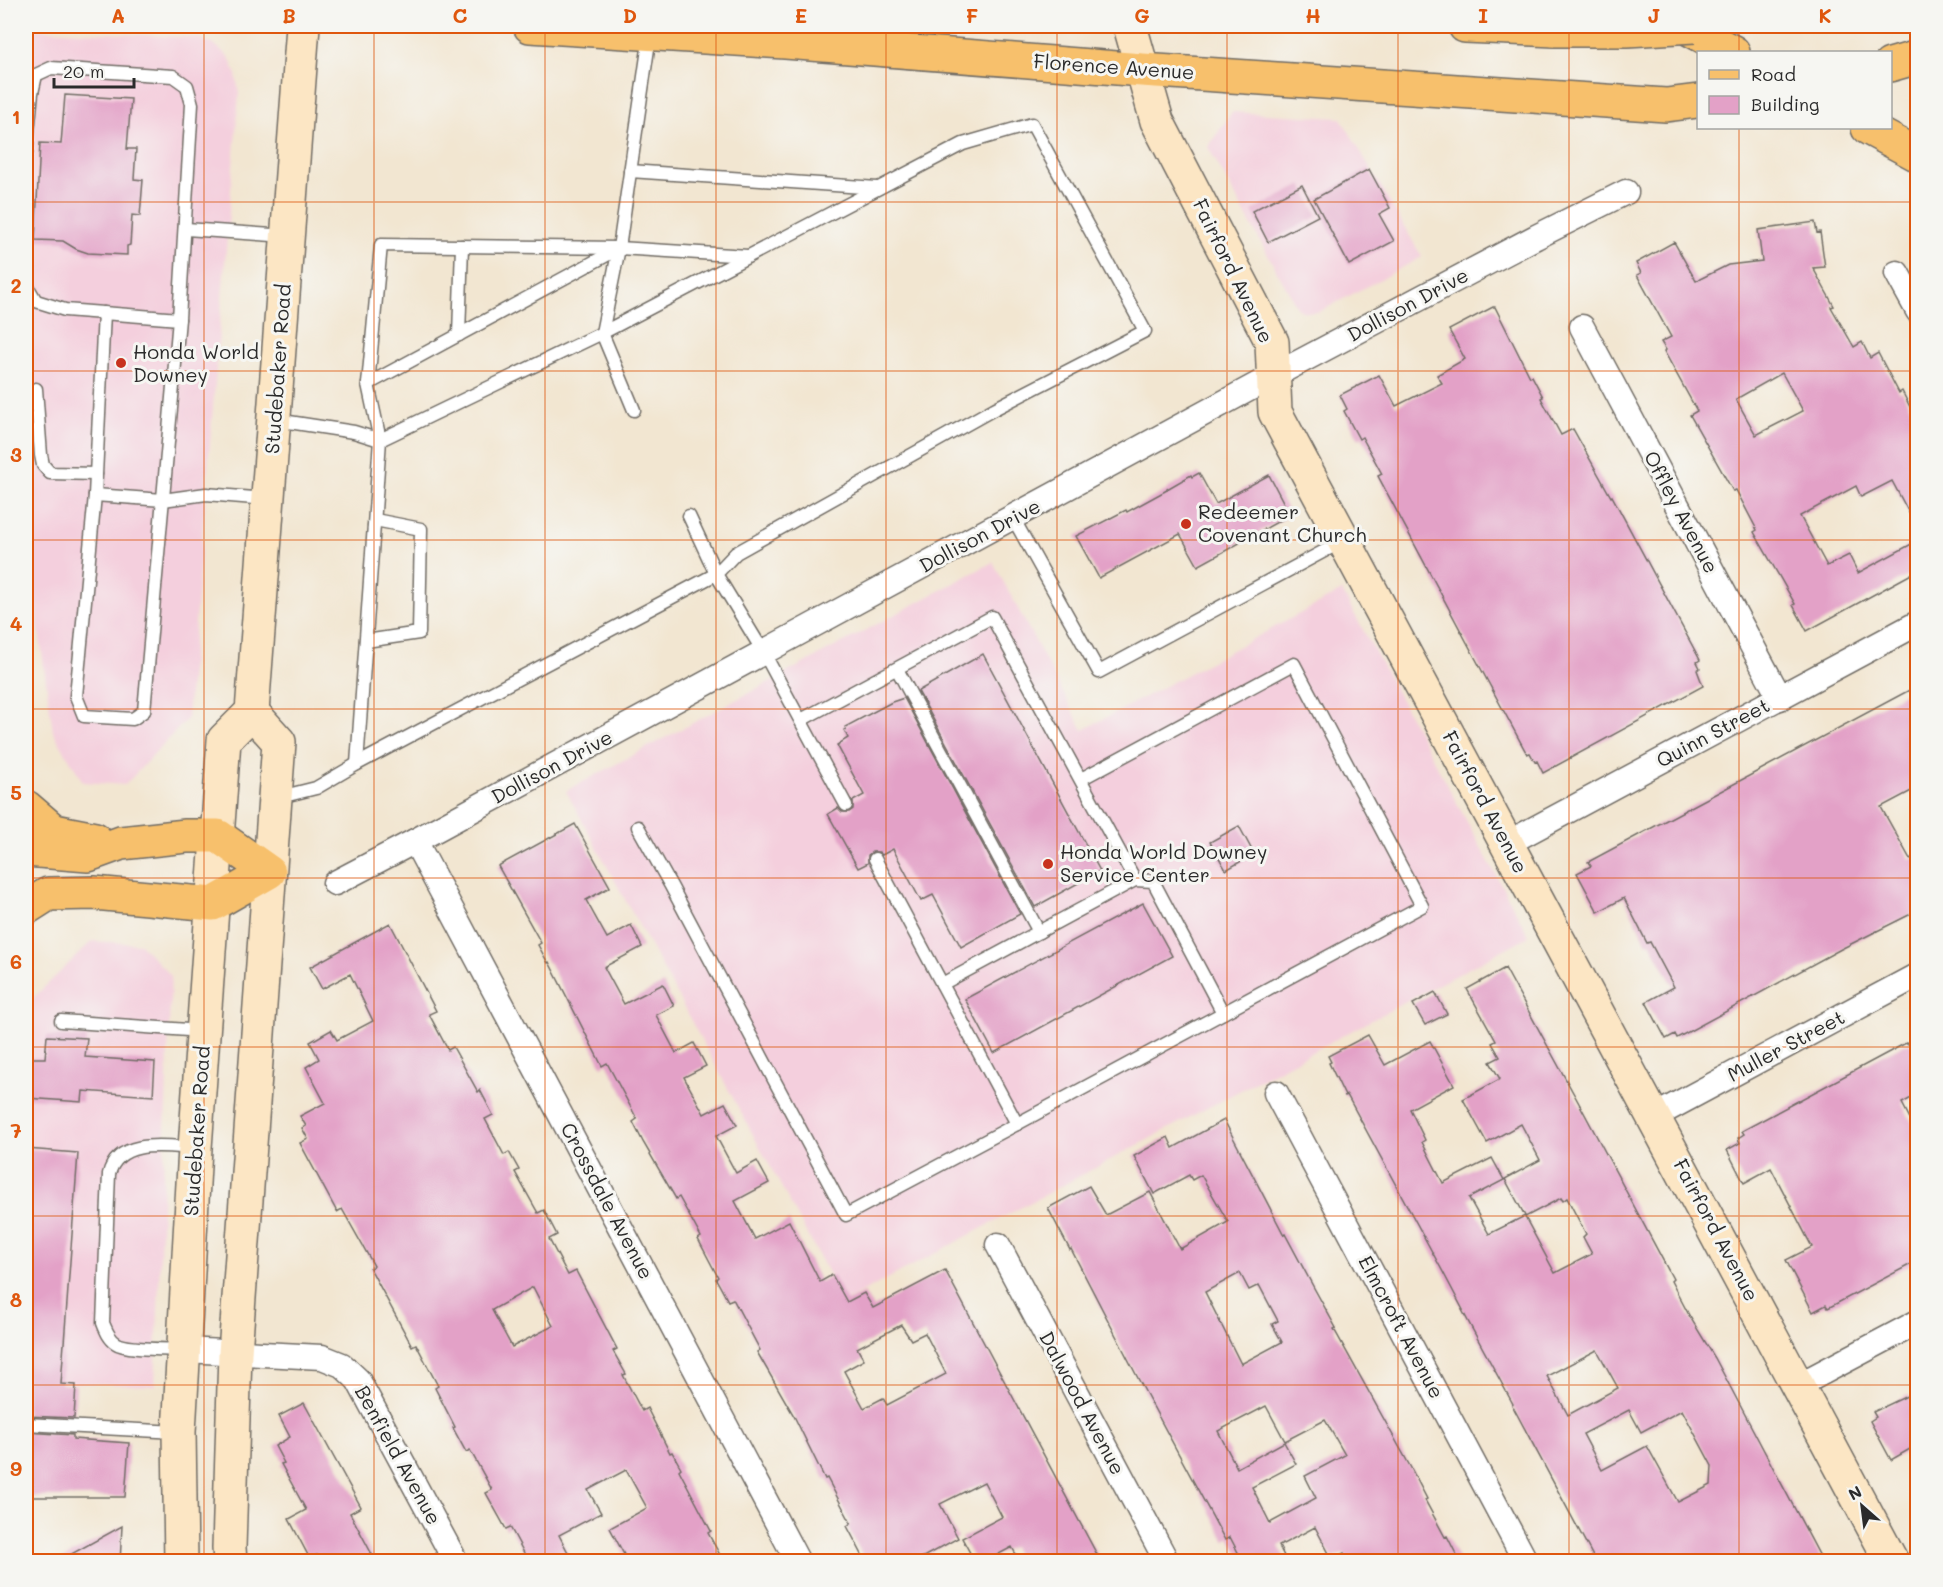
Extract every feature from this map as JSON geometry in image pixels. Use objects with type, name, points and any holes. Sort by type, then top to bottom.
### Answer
[{"type":"main road","name":"Studebaker Road","points":[[181,1562],[179,1432],[195,1148],[224,740],[252,712],[303,26]]},
{"type":"main road","name":"Florence Avenue","points":[[530,26],[1666,105],[1697,101]]},
{"type":"main road","name":"Fairford Avenue","points":[[1130,26],[1157,121],[1272,342],[1275,412],[1892,1562]]},
{"type":"main road","points":[[1466,26],[1554,30],[1627,30],[1694,26]]},
{"type":"main road","points":[[1684,26],[1731,51]]},
{"type":"main road","points":[[1892,64],[1917,57]]},
{"type":"main road","points":[[1870,129],[1917,155]]},
{"type":"main road","points":[[230,1562],[235,1353],[279,742],[252,712]]},
{"type":"main road","points":[[26,807],[54,831],[121,843]]},
{"type":"main road","points":[[26,850],[88,855],[121,843],[186,836],[218,836],[269,872]]},
{"type":"main road","points":[[26,908],[48,894],[94,893],[213,904],[269,872]]},
{"type":"street","name":"Dollison Drive","points":[[335,883],[1273,376],[1626,192]]},
{"type":"street","points":[[1897,273],[1917,311]]},
{"type":"street","name":"Offley Avenue","points":[[1582,327],[1780,698]]},
{"type":"street","name":"Quinn Street","points":[[1508,843],[1917,623]]},
{"type":"street","name":"Crossdale Avenue","points":[[415,841],[798,1562]]},
{"type":"street","name":"Muller Street","points":[[1654,1116],[1917,975]]},
{"type":"street","name":"Elmcroft Avenue","points":[[1276,1093],[1526,1562]]},
{"type":"street","name":"Dalwood Avenue","points":[[998,1245],[1167,1562]]},
{"type":"street","points":[[1799,1386],[1917,1322]]},
{"type":"street","name":"Benfield Avenue","points":[[184,1350],[322,1357],[342,1365],[358,1380],[456,1562]]},
{"type":"lane","points":[[634,410],[602,333],[619,248],[651,33]]},
{"type":"lane","points":[[26,153],[36,75],[51,68],[173,76],[188,86],[192,104],[179,319],[144,711],[133,719],[84,716],[76,696],[95,495],[104,313]]},
{"type":"lane","points":[[274,420],[354,432],[380,440],[602,333],[963,144],[1032,124],[1145,331],[994,409],[736,553],[716,574],[357,764],[316,788],[274,798]]},
{"type":"lane","points":[[630,171],[879,188]]},
{"type":"lane","points":[[186,230],[288,237]]},
{"type":"lane","points":[[357,764],[380,440],[368,384],[381,245],[619,248],[749,256]]},
{"type":"lane","points":[[459,335],[462,246]]},
{"type":"lane","points":[[368,384],[619,248]]},
{"type":"lane","points":[[26,284],[36,301],[65,310],[179,319]]},
{"type":"lane","points":[[36,389],[43,465],[50,473],[96,474]]},
{"type":"lane","points":[[95,495],[163,500],[206,494],[268,499]]},
{"type":"lane","points":[[689,516],[716,574],[764,653],[846,805]]},
{"type":"lane","points":[[1013,518],[1099,672],[1344,540]]},
{"type":"lane","points":[[366,641],[419,633],[421,529],[375,520]]},
{"type":"lane","points":[[801,720],[992,617],[1136,880]]},
{"type":"lane","points":[[638,827],[846,1215],[1422,906],[1294,664],[1081,779]]},
{"type":"lane","points":[[897,669],[1039,932]]},
{"type":"lane","points":[[875,859],[1017,1124]]},
{"type":"lane","points":[[942,984],[1136,880],[1153,881],[1222,1013]]},
{"type":"lane","points":[[61,1021],[204,1031]]},
{"type":"lane","points":[[184,1350],[129,1347],[117,1344],[108,1335],[103,1323],[109,1174],[112,1164],[119,1156],[135,1149],[155,1145],[195,1148]]},
{"type":"lane","points":[[26,1424],[179,1432]]},
{"type":"shaded area","name":"Honda World Downey","points":[[26,29],[198,38],[215,45],[229,57],[236,74],[239,94],[187,719],[125,785],[83,782],[53,732],[26,538]]},
{"type":"shaded area","points":[[1232,112],[1341,118],[1422,257],[1319,312],[1305,312],[1298,309],[1208,147]]},
{"type":"shaded area","name":"Honda World Downey Service Center","points":[[993,562],[1083,730],[1342,591],[1529,936],[844,1302],[566,791]]},
{"type":"shaded area","points":[[92,941],[140,944],[171,976],[155,1386],[26,1381],[26,1005]]},
{"type":"building","points":[[65,95],[131,99],[127,149],[136,149],[134,179],[143,180],[140,216],[132,215],[127,255],[88,253],[63,241],[35,240],[40,143],[61,144]]},
{"type":"building","points":[[1369,169],[1390,208],[1379,214],[1394,241],[1349,265],[1314,199]]},
{"type":"building","points":[[1302,185],[1318,216],[1268,242],[1252,211]]},
{"type":"building","points":[[1815,222],[1817,233],[1820,232],[1825,267],[1813,268],[1834,306],[1831,307],[1854,347],[1862,342],[1870,358],[1878,353],[1899,393],[1902,391],[1917,421],[1917,528],[1892,481],[1861,497],[1856,486],[1800,516],[1827,566],[1849,555],[1858,573],[1917,541],[1917,571],[1807,631],[1793,605],[1795,604],[1754,532],[1757,530],[1736,490],[1733,491],[1690,415],[1697,411],[1661,342],[1671,337],[1637,275],[1641,273],[1636,263],[1674,242],[1696,281],[1728,265],[1762,261],[1758,230]],"holes":[[[1782,373],[1803,411],[1756,435],[1736,399]]]},
{"type":"building","points":[[1493,307],[1530,377],[1532,376],[1561,435],[1573,429],[1612,496],[1700,660],[1697,662],[1700,668],[1697,670],[1703,686],[1543,773],[1537,761],[1535,762],[1530,753],[1527,754],[1487,680],[1378,476],[1382,474],[1362,437],[1359,439],[1344,411],[1347,409],[1340,395],[1379,375],[1396,406],[1442,383],[1437,375],[1465,359],[1449,330]]},
{"type":"building","name":"Redeemer Covenant Church","points":[[1199,473],[1216,504],[1269,475],[1290,515],[1198,566],[1180,534],[1099,578],[1076,536],[1126,510],[1127,512],[1191,475],[1192,477]]},
{"type":"building","points":[[983,654],[1100,871],[1035,907],[918,691]]},
{"type":"building","points":[[1917,686],[1917,788],[1881,807],[1910,859],[1917,855],[1917,911],[1841,949],[1677,1038],[1675,1034],[1666,1039],[1646,1002],[1674,987],[1650,942],[1647,943],[1624,898],[1598,912],[1577,873],[1591,866],[1588,862]]},
{"type":"building","points":[[904,698],[1020,914],[961,947],[933,895],[921,901],[893,849],[882,855],[879,852],[872,852],[868,855],[868,863],[858,868],[828,814],[838,808],[842,812],[849,812],[853,809],[853,801],[864,795],[837,745],[848,738],[845,727]]},
{"type":"building","points":[[575,824],[610,887],[586,900],[607,938],[631,925],[642,947],[604,967],[624,1004],[663,984],[674,1006],[656,1015],[676,1053],[694,1043],[706,1066],[684,1077],[704,1114],[725,1103],[737,1125],[716,1136],[736,1173],[757,1161],[769,1183],[735,1201],[755,1239],[789,1221],[820,1282],[832,1275],[847,1302],[864,1293],[873,1308],[945,1270],[1101,1562],[1020,1562],[1012,1547],[984,1562],[975,1562],[962,1538],[1002,1517],[984,1482],[940,1504],[958,1538],[914,1562],[866,1562],[847,1526],[851,1523],[757,1352],[760,1350],[733,1299],[728,1301],[716,1279],[718,1277],[698,1239],[701,1237],[679,1197],[676,1199],[643,1142],[633,1122],[637,1119],[607,1063],[602,1066],[538,945],[541,943],[498,866]],"holes":[[[901,1325],[911,1340],[925,1333],[946,1374],[887,1405],[883,1398],[864,1408],[844,1371],[864,1360],[857,1348]]]},
{"type":"building","points":[[1239,826],[1254,854],[1226,870],[1210,842]]},
{"type":"building","points":[[1143,903],[1172,956],[994,1053],[965,999]]},
{"type":"building","points":[[390,923],[436,1011],[429,1014],[448,1050],[453,1047],[478,1092],[480,1090],[493,1115],[485,1119],[504,1155],[509,1152],[519,1170],[515,1172],[538,1213],[544,1210],[557,1235],[549,1239],[568,1275],[576,1271],[617,1349],[613,1351],[626,1374],[623,1375],[642,1411],[647,1408],[670,1453],[672,1452],[681,1468],[679,1470],[711,1531],[708,1533],[720,1555],[708,1562],[628,1562],[610,1528],[647,1508],[626,1470],[588,1490],[601,1513],[559,1535],[573,1562],[529,1562],[510,1527],[506,1529],[486,1493],[492,1490],[470,1450],[466,1452],[453,1428],[455,1427],[435,1388],[438,1386],[416,1344],[412,1346],[370,1268],[374,1266],[342,1209],[337,1212],[300,1143],[308,1139],[302,1128],[306,1126],[300,1116],[325,1103],[306,1067],[319,1059],[310,1042],[331,1030],[337,1040],[373,1021],[350,974],[322,989],[310,967]],"holes":[[[533,1287],[553,1326],[512,1347],[492,1310]]]},
{"type":"building","points":[[1505,968],[1823,1562],[1596,1562],[1443,1272],[1329,1063],[1331,1062],[1328,1056],[1368,1035],[1385,1065],[1430,1041],[1454,1085],[1410,1109],[1425,1140],[1422,1142],[1443,1183],[1492,1158],[1504,1180],[1469,1198],[1489,1234],[1525,1216],[1505,1179],[1540,1160],[1521,1124],[1487,1143],[1463,1099],[1500,1079],[1490,1062],[1500,1057],[1492,1043],[1496,1041],[1467,989]],"holes":[[[1561,1198],[1563,1201],[1567,1198],[1586,1234],[1583,1237],[1592,1254],[1555,1273],[1525,1217]],[[1597,1350],[1618,1388],[1568,1415],[1547,1376]],[[1629,1410],[1641,1432],[1682,1410],[1712,1466],[1711,1485],[1678,1502],[1647,1446],[1602,1470],[1583,1434]]]},
{"type":"building","points":[[1435,992],[1447,1014],[1425,1025],[1413,1004]]},
{"type":"building","points":[[47,1036],[87,1038],[85,1057],[155,1062],[153,1096],[83,1091],[82,1102],[27,1098],[30,1058],[45,1058]]},
{"type":"building","points":[[1917,1039],[1917,1095],[1902,1103],[1917,1132],[1917,1261],[1828,1308],[1826,1305],[1813,1312],[1786,1260],[1812,1247],[1771,1168],[1744,1183],[1727,1150],[1740,1143],[1738,1138],[1744,1134],[1742,1131]]},
{"type":"building","points":[[1224,1120],[1460,1562],[1348,1562],[1344,1553],[1332,1559],[1315,1527],[1279,1546],[1287,1562],[1243,1562],[1230,1537],[1225,1540],[1048,1208],[1089,1186],[1106,1215],[1150,1192],[1180,1249],[1228,1222],[1201,1175],[1192,1180],[1189,1175],[1154,1194],[1134,1156],[1168,1137],[1173,1148]],"holes":[[[1240,1273],[1249,1290],[1259,1285],[1278,1321],[1272,1324],[1282,1342],[1241,1364],[1205,1292]],[[1266,1406],[1285,1441],[1325,1420],[1345,1455],[1305,1476],[1316,1498],[1270,1523],[1252,1487],[1296,1464],[1284,1442],[1237,1468],[1218,1431]]]},
{"type":"building","points":[[26,1149],[78,1153],[61,1384],[76,1385],[74,1418],[26,1416]]},
{"type":"building","points":[[1909,1395],[1917,1410],[1917,1445],[1891,1460],[1870,1421],[1876,1417],[1873,1412]]},
{"type":"building","points":[[304,1403],[361,1507],[350,1513],[376,1562],[321,1562],[317,1555],[310,1559],[289,1519],[306,1510],[281,1464],[284,1463],[275,1446],[290,1437],[279,1416]]},
{"type":"building","points":[[26,1432],[73,1435],[73,1439],[129,1443],[125,1497],[26,1497]]},
{"type":"building","points":[[122,1526],[120,1562],[57,1562]]},
{"type":"place","name":"Honda World Downey","points":[[121,363]]},
{"type":"place","name":"Redeemer Covenant Church","points":[[1186,524]]},
{"type":"place","name":"Honda World Downey Service Center","points":[[1048,864]]}]
